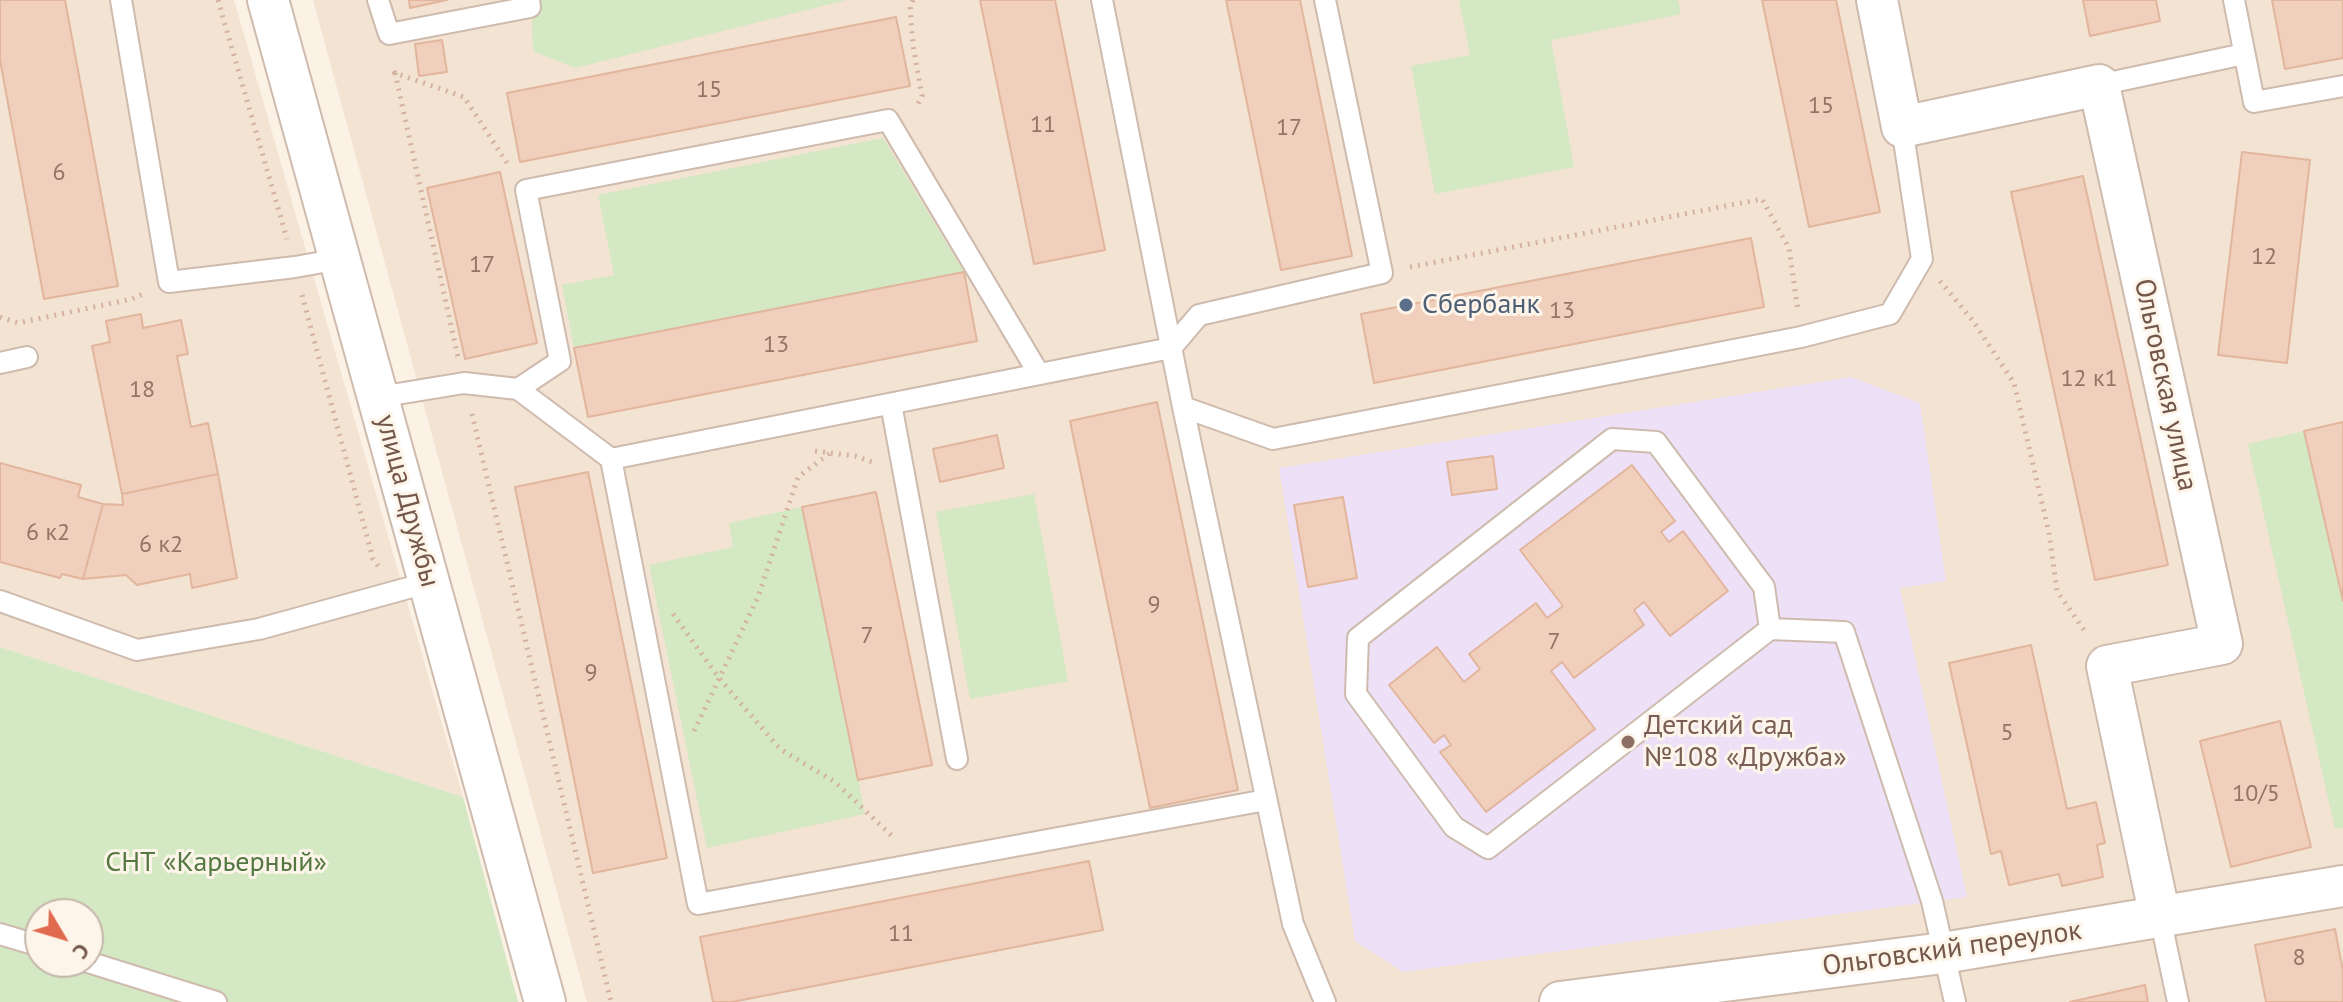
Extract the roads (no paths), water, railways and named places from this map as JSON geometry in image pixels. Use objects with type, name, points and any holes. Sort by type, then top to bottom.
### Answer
[{"type":"street","name":"улица Дружбы","points":[[268,0],[545,1002]]},
{"type":"street","points":[[1877,0],[1902,127],[2099,85]]},
{"type":"street","name":"Ольговская улица","points":[[2099,85],[2222,644],[2107,666],[2160,917]]},
{"type":"street","name":"Ольговский переулок","points":[[1560,1002],[1943,953],[2343,886]]},
{"type":"lane","points":[[121,0],[169,282],[340,259]]},
{"type":"lane","points":[[378,0],[389,34],[530,7],[529,0]]},
{"type":"lane","points":[[1102,0],[1183,407],[1293,924],[1325,1002]]},
{"type":"lane","points":[[611,459],[1171,348],[1199,315],[1382,273],[1325,0]]},
{"type":"lane","points":[[2234,0],[2254,102],[2342,92]]},
{"type":"lane","points":[[2099,85],[2244,54]]},
{"type":"lane","points":[[518,389],[560,361],[526,190],[888,120],[1039,374]]},
{"type":"lane","points":[[1183,407],[1273,439],[1801,337],[1890,314],[1922,259],[1902,127]]},
{"type":"lane","points":[[0,363],[27,357]]},
{"type":"lane","points":[[379,397],[464,383],[518,389],[611,459],[698,904],[1266,800]]},
{"type":"lane","points":[[891,404],[957,759]]},
{"type":"lane","points":[[1770,629],[1764,587],[1656,442],[1612,439],[1358,638],[1356,694],[1454,827],[1488,848],[1770,629],[1844,632],[1932,901],[1955,1002]]},
{"type":"lane","points":[[0,601],[137,650],[259,629],[430,582]]},
{"type":"lane","points":[[2160,917],[2178,1002]]},
{"type":"lane","points":[[0,934],[24,941]]},
{"type":"lane","points":[[104,967],[216,1002]]},
{"type":"place","name":"Сбербанк","points":[[1406,305]]},
{"type":"place","name":"Детский сад №108 «Дружба»","points":[[1628,742]]},
{"type":"park label","name":"СНТ «Карьерный»","points":[[216,863]]}]
